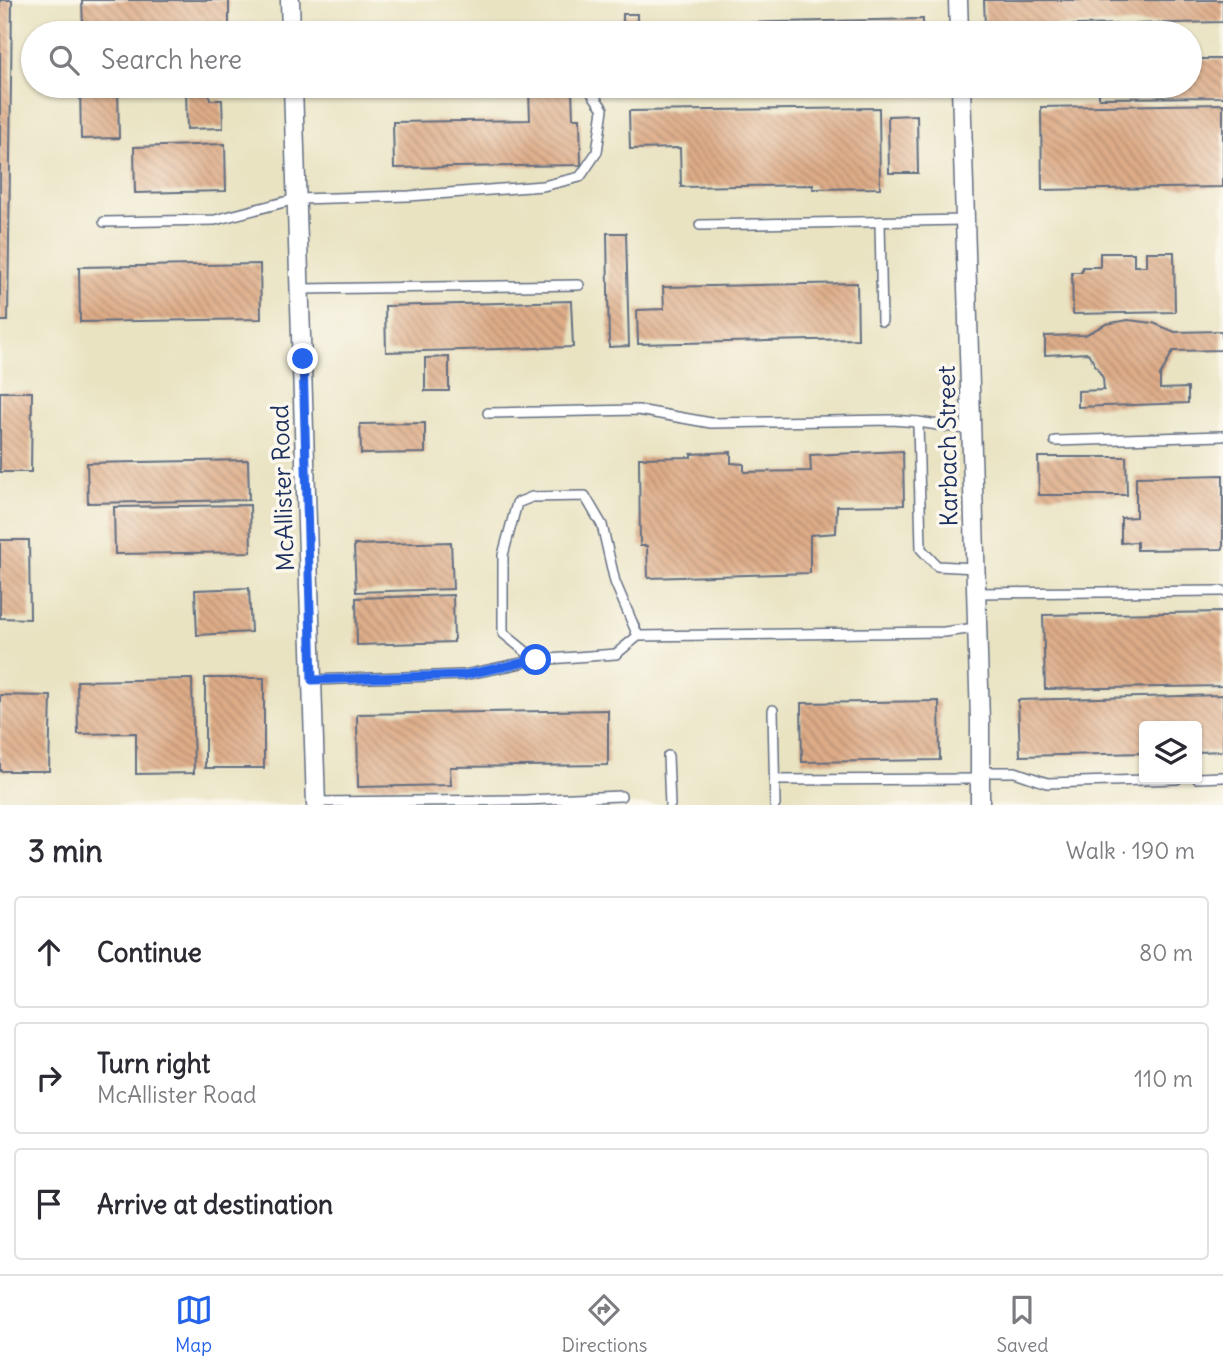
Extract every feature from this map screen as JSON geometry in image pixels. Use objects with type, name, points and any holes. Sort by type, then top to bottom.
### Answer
[{"type":"street","points":[[290,0],[291,21]]},
{"type":"street","points":[[958,0],[959,21]]},
{"type":"street","name":"McAllister Road","points":[[293,98],[316,804]]},
{"type":"street","name":"Karbach Street","points":[[961,98],[980,805]]},
{"type":"lane","points":[[103,222],[215,220],[296,199],[409,196],[543,186],[580,177],[597,152],[603,109],[595,98]]},
{"type":"lane","points":[[700,225],[965,220]]},
{"type":"lane","points":[[880,222],[882,321]]},
{"type":"lane","points":[[300,289],[579,285]]},
{"type":"lane","points":[[488,413],[638,410],[711,423],[892,420],[972,429]]},
{"type":"lane","points":[[918,422],[921,549],[937,566],[975,568]]},
{"type":"lane","points":[[1055,441],[1223,436]]},
{"type":"lane","points":[[536,660],[503,633],[503,555],[517,503],[533,497],[585,496],[602,525],[614,582],[638,636]]},
{"type":"lane","points":[[975,593],[1223,591]]},
{"type":"lane","points":[[312,680],[464,675],[536,660],[616,654],[638,636],[944,632],[976,628]]},
{"type":"lane","points":[[773,710],[775,805]]},
{"type":"lane","points":[[668,756],[670,805]]},
{"type":"lane","points":[[775,780],[1015,772],[1047,783],[1139,780]]},
{"type":"lane","points":[[1202,778],[1223,777]]},
{"type":"lane","points":[[316,804],[490,803],[621,796]]},
{"type":"building","points":[[0,0],[12,0],[8,321],[0,321]]},
{"type":"building","points":[[82,0],[229,0],[229,21],[83,21]]},
{"type":"building","points":[[984,0],[1223,0],[1223,22],[985,21]]},
{"type":"building","points":[[623,14],[637,14],[637,21],[623,21]]},
{"type":"building","points":[[923,19],[923,21],[828,21]]},
{"type":"building","points":[[1202,59],[1223,59],[1223,97],[1202,97]]},
{"type":"building","points":[[80,98],[118,98],[119,138],[81,139]]},
{"type":"building","points":[[186,98],[222,100],[223,128],[187,129]]},
{"type":"building","points":[[529,98],[572,98],[573,118],[580,118],[581,165],[394,168],[393,122],[530,120]]},
{"type":"building","points":[[1223,104],[1223,187],[1042,190],[1041,107]]},
{"type":"building","points":[[879,108],[880,188],[813,189],[813,185],[681,187],[680,148],[630,149],[629,111]]},
{"type":"building","points":[[917,115],[918,173],[889,173],[888,116]]},
{"type":"building","points":[[225,144],[226,191],[135,193],[134,147]]},
{"type":"building","points":[[607,233],[626,233],[629,346],[609,347]]},
{"type":"building","points":[[1146,252],[1174,252],[1175,312],[1073,314],[1072,272],[1082,272],[1082,267],[1100,267],[1100,253],[1134,253],[1134,266],[1146,266]]},
{"type":"building","points":[[260,264],[261,319],[80,322],[79,267]]},
{"type":"building","points":[[857,283],[858,339],[638,344],[637,310],[664,309],[663,287]]},
{"type":"building","points":[[571,301],[573,347],[386,352],[385,306]]},
{"type":"building","points":[[1128,320],[1153,323],[1175,332],[1222,331],[1222,350],[1173,351],[1160,376],[1160,389],[1188,388],[1188,403],[1078,407],[1078,391],[1104,390],[1103,378],[1088,353],[1045,355],[1045,336],[1085,335],[1106,324]]},
{"type":"building","points":[[449,357],[449,391],[425,391],[425,358]]},
{"type":"building","points":[[0,392],[32,392],[31,472],[0,472]]},
{"type":"building","points":[[425,423],[425,453],[361,454],[360,424]]},
{"type":"building","points":[[903,451],[904,505],[837,506],[836,533],[810,535],[810,573],[648,578],[647,546],[640,546],[639,458],[691,457],[691,454],[731,452],[731,463],[744,464],[744,472],[811,471],[810,455]]},
{"type":"building","points":[[1038,457],[1126,457],[1127,495],[1039,495]]},
{"type":"building","points":[[248,460],[249,500],[88,503],[87,463]]},
{"type":"building","points":[[1223,475],[1223,549],[1137,550],[1137,542],[1121,543],[1121,518],[1136,517],[1136,477]]},
{"type":"building","points":[[250,505],[251,552],[115,554],[114,507]]},
{"type":"building","points":[[0,540],[29,540],[30,619],[0,618]]},
{"type":"building","points":[[451,542],[453,589],[356,592],[354,545]]},
{"type":"building","points":[[249,588],[251,632],[197,635],[195,590]]},
{"type":"building","points":[[453,595],[454,642],[357,645],[356,598]]},
{"type":"building","points":[[1223,612],[1223,686],[1045,689],[1043,615]]},
{"type":"building","points":[[205,678],[264,678],[264,768],[205,768]]},
{"type":"building","points":[[192,679],[194,773],[136,774],[136,733],[78,734],[77,681]]},
{"type":"building","points":[[0,695],[51,696],[49,771],[0,771]]},
{"type":"building","points":[[1223,695],[1223,751],[1202,752],[1202,721],[1139,721],[1139,753],[1020,756],[1018,700]]},
{"type":"building","points":[[939,701],[940,760],[802,762],[801,703]]},
{"type":"building","points":[[608,710],[608,765],[450,767],[451,785],[358,787],[357,714]]},
{"type":"route","points":[[303,359],[312,680],[464,675],[536,660]]}]
